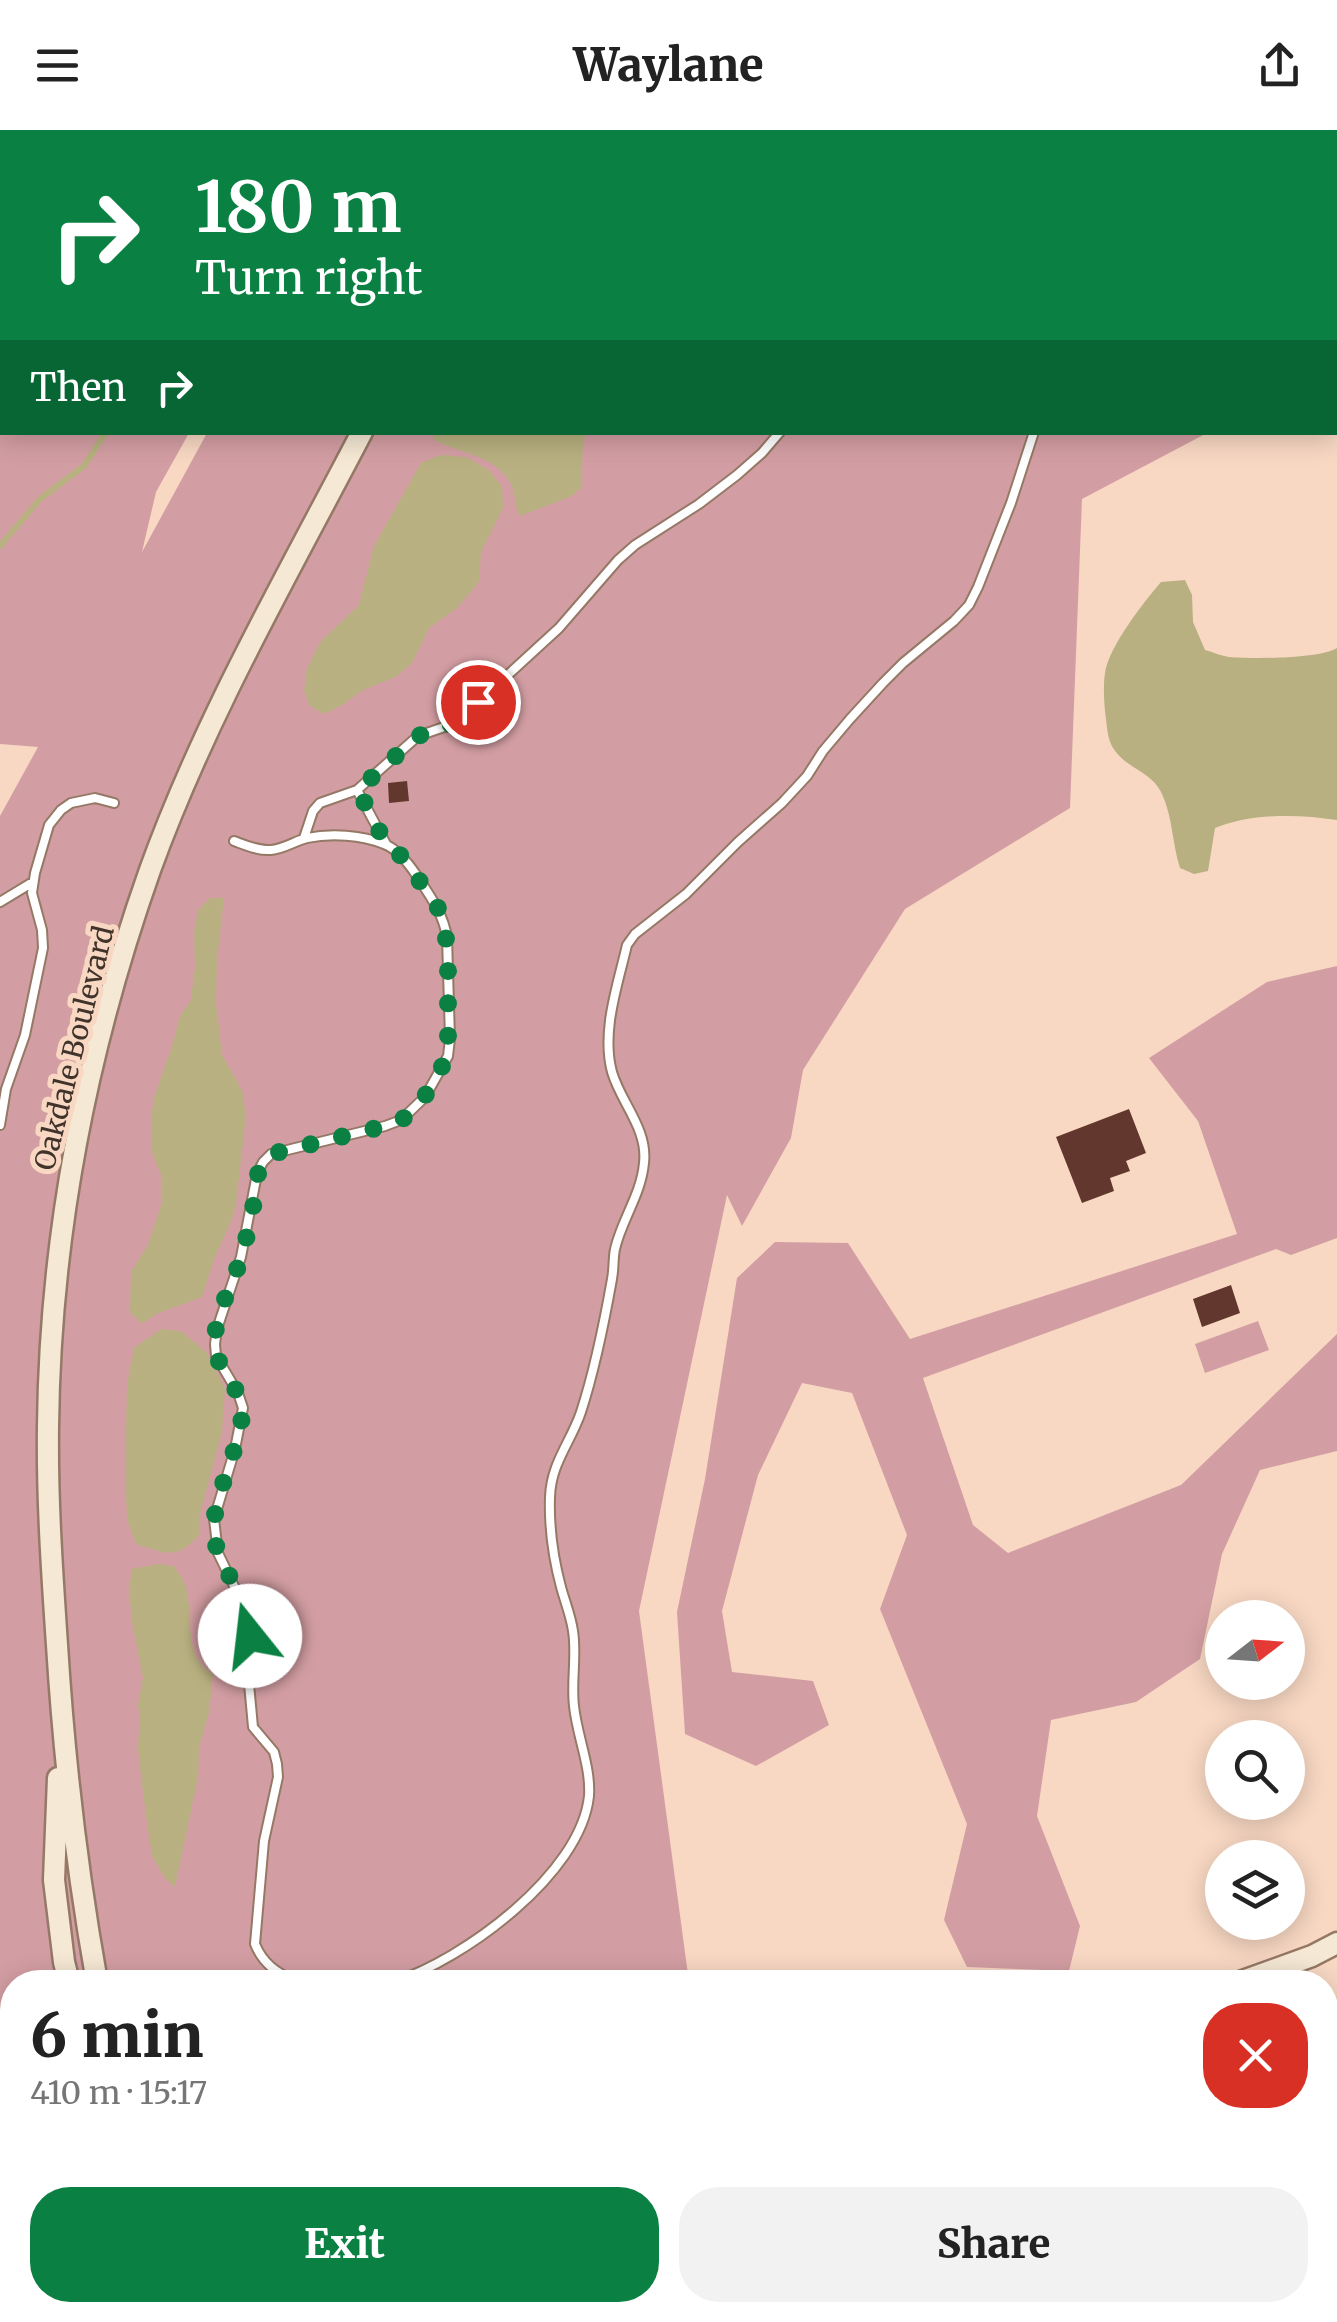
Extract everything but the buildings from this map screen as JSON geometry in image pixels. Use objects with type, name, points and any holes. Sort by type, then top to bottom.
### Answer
[{"type":"main road","name":"Oakdale Boulevard","points":[[95,1970],[62,1726],[50,1536],[50,1366],[65,1216],[88,1085],[116,976],[151,868],[234,677],[360,435]]},
{"type":"main road","name":"Oakdale Boulevard","points":[[62,1726],[54,1880],[66,1970]]},
{"type":"main road","points":[[1273,1970],[1337,1943]]},
{"type":"lane","points":[[304,838],[313,811],[320,803],[358,790],[418,736],[463,716],[559,628],[618,560],[736,475],[777,435]]},
{"type":"lane","points":[[427,1970],[478,1940],[558,1865],[584,1818],[589,1795],[576,1724],[574,1634],[555,1562],[550,1494],[560,1454],[590,1385],[614,1252],[636,1198],[645,1160],[644,1143],[610,1061],[610,1024],[627,944],[782,802],[808,776],[823,751],[883,682],[969,605],[1012,502],[1033,435]]},
{"type":"lane","points":[[275,1970],[259,1955],[254,1944],[264,1841],[278,1764],[274,1752],[253,1727],[248,1617],[214,1537],[214,1519],[243,1408],[216,1356],[216,1329],[241,1257],[263,1162],[284,1150],[402,1120],[425,1096],[448,1056],[445,923],[412,870],[386,844],[358,790]]},
{"type":"lane","points":[[0,1126],[6,1089],[25,1034],[44,948],[32,894],[49,825],[71,803],[95,798],[114,802]]},
{"type":"lane","points":[[234,841],[272,850],[304,838],[346,836],[386,844]]},
{"type":"lane","points":[[0,902],[34,882]]},
{"type":"shaded area","points":[[0,435],[188,435],[156,492],[142,552],[206,435],[1203,435],[1082,499],[1070,808],[905,909],[803,1070],[791,1138],[742,1226],[727,1195],[639,1611],[687,1970],[0,1970],[0,816],[38,747],[0,744]]},
{"type":"shaded area","points":[[434,435],[585,435],[581,488],[572,496],[520,516],[513,488],[495,466],[433,439]]},
{"type":"shaded area","points":[[440,455],[467,457],[490,471],[502,487],[503,508],[481,552],[479,582],[457,608],[429,628],[412,663],[397,676],[361,691],[324,714],[310,706],[304,691],[307,668],[321,641],[359,605],[374,546],[421,463]]},
{"type":"shaded area","points":[[1185,580],[1192,595],[1193,622],[1205,650],[1229,657],[1269,658],[1337,648],[1337,820],[1275,816],[1215,828],[1208,871],[1194,874],[1180,868],[1158,786],[1111,745],[1104,696],[1108,662],[1128,625],[1161,582]]},
{"type":"shaded area","points":[[210,898],[224,898],[216,1003],[222,1055],[242,1090],[246,1115],[236,1204],[202,1297],[156,1314],[142,1324],[130,1312],[131,1272],[148,1245],[162,1202],[162,1178],[151,1150],[154,1098],[180,1016],[191,1000],[198,910]]},
{"type":"shaded area","points":[[1337,966],[1337,1238],[1291,1255],[1276,1249],[923,1378],[973,1525],[1008,1553],[1181,1485],[1337,1334],[1337,1451],[1260,1470],[1222,1554],[1212,1600],[1205,1600],[1200,1659],[1136,1702],[1051,1720],[1037,1816],[1080,1926],[1069,1970],[967,1967],[944,1920],[967,1824],[880,1609],[907,1535],[852,1393],[802,1383],[758,1475],[722,1611],[732,1672],[813,1681],[829,1725],[756,1766],[685,1734],[677,1612],[705,1479],[737,1278],[775,1242],[848,1243],[910,1339],[1237,1234],[1198,1121],[1149,1058],[1267,982]]},
{"type":"shaded area","points":[[1258,1321],[1269,1350],[1205,1373],[1195,1344]]},
{"type":"shaded area","points":[[161,1329],[181,1331],[206,1352],[225,1389],[222,1431],[199,1518],[199,1535],[184,1549],[170,1553],[136,1544],[127,1519],[125,1473],[127,1385],[134,1348]]},
{"type":"shaded area","points":[[159,1564],[174,1566],[183,1580],[192,1643],[196,1655],[213,1674],[209,1712],[199,1748],[198,1777],[175,1887],[152,1856],[138,1749],[138,1705],[143,1678],[129,1589],[132,1569]]},
{"type":"waterway","points":[[0,546],[40,499],[84,466],[104,435]]},
{"type":"route","points":[[250,1636],[244,1602],[218,1553],[214,1537],[214,1519],[243,1408],[216,1356],[216,1329],[241,1257],[263,1162],[284,1150],[402,1120],[425,1096],[448,1056],[445,923],[412,870],[386,844],[358,790],[418,736],[450,725],[478,702]]}]
